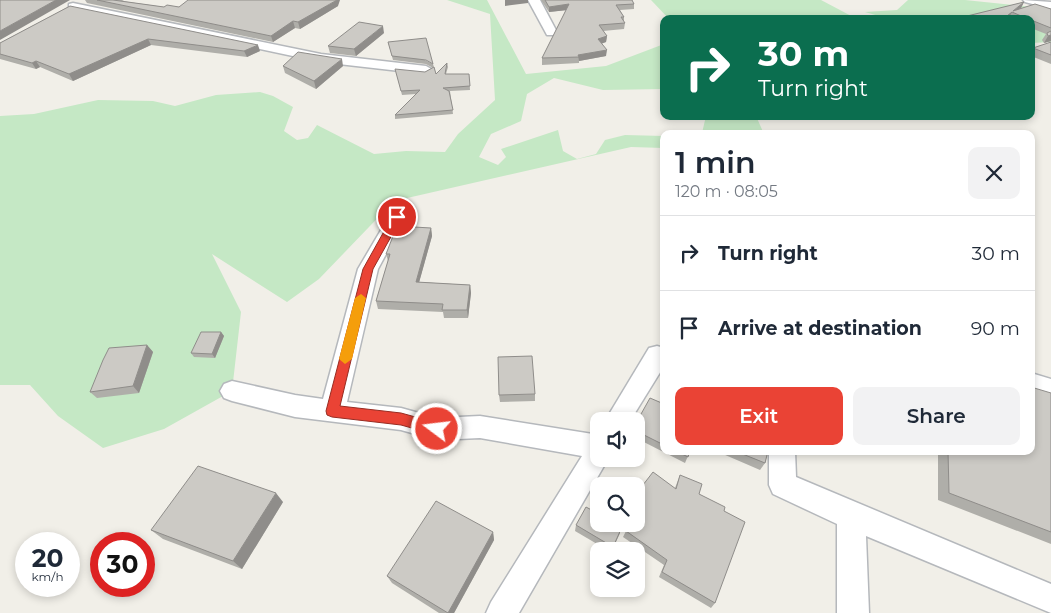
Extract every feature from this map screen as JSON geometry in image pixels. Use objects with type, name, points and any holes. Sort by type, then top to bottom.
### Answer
[{"type":"street","points":[[534,0],[551,32]]},
{"type":"street","points":[[1029,0],[1051,6]]},
{"type":"street","points":[[73,5],[321,58],[426,70]]},
{"type":"street","points":[[332,411],[368,269],[397,217]]},
{"type":"street","points":[[622,412],[657,354],[660,355]]},
{"type":"street","points":[[1035,384],[1051,389]]},
{"type":"street","points":[[232,391],[295,406],[401,419],[437,429],[480,427],[590,445]]},
{"type":"street","points":[[782,455],[783,484],[851,516],[1051,599]]},
{"type":"street","points":[[502,613],[590,466]]},
{"type":"street","points":[[851,516],[853,613]]},
{"type":"green space","points":[[447,0],[487,0],[526,74],[606,66],[660,46],[660,89],[603,90],[554,78],[527,94],[521,121],[491,134],[479,157],[498,165],[506,157],[501,149],[558,130],[563,151],[577,159],[596,154],[605,140],[625,135],[660,136],[660,148],[631,147],[394,201],[319,279],[287,302],[212,254],[241,312],[232,391],[164,429],[103,448],[58,416],[30,385],[0,385],[0,116],[34,114],[98,100],[153,101],[175,106],[216,95],[260,92],[273,96],[293,107],[284,131],[297,140],[308,138],[317,125],[374,154],[406,151],[445,152],[458,134],[495,100],[490,14]]},
{"type":"green space","points":[[651,0],[821,0],[849,15],[665,15]]},
{"type":"green space","points":[[908,0],[965,0],[1051,9],[1051,42],[1035,43],[1035,15],[875,15],[865,12],[897,10]]},
{"type":"green space","points":[[705,120],[758,120],[762,130],[703,130]]},
{"type":"building","points":[[0,0],[56,0],[0,31]]},
{"type":"building","points":[[97,0],[179,7],[188,0],[337,0],[298,22],[293,21],[271,36]]},
{"type":"building","points":[[545,0],[632,0],[634,4],[616,5],[624,17],[621,17],[625,23],[599,25],[607,36],[598,39],[607,50],[578,55],[579,57],[542,58],[569,4],[549,7]]},
{"type":"building","points":[[1024,2],[1013,11],[1035,4],[1051,9],[1051,28],[1035,22],[1035,15],[1019,15],[1012,12],[1008,15],[971,15]]},
{"type":"building","points":[[70,6],[258,45],[244,51],[148,39],[69,74],[36,61],[32,63],[0,54],[0,43]]},
{"type":"building","points":[[359,22],[383,26],[354,49],[328,46]]},
{"type":"building","points":[[426,38],[433,64],[426,60],[392,56],[388,42]]},
{"type":"building","points":[[1051,42],[1051,55],[1035,49]]},
{"type":"building","points":[[298,52],[342,59],[314,81],[283,66]]},
{"type":"building","points":[[447,63],[445,74],[469,74],[470,86],[443,88],[449,91],[453,110],[395,115],[420,90],[401,91],[395,69],[425,72],[434,67],[436,74]]},
{"type":"building","points":[[397,226],[431,228],[416,282],[470,285],[467,310],[442,310],[443,304],[376,301],[390,254],[386,254]]},
{"type":"building","points":[[201,332],[221,332],[212,354],[191,353]]},
{"type":"building","points":[[147,345],[133,386],[90,392],[109,348]]},
{"type":"building","points":[[532,356],[535,394],[499,395],[498,357]]},
{"type":"building","points":[[1035,388],[1051,393],[1051,532],[949,493],[948,455],[1035,455]]},
{"type":"building","points":[[650,398],[660,402],[660,443],[645,436],[645,412],[642,412]]},
{"type":"building","points":[[745,455],[767,455],[765,463]]},
{"type":"building","points":[[198,466],[276,493],[233,561],[151,530]]},
{"type":"building","points":[[653,472],[676,489],[680,475],[702,484],[699,494],[725,507],[724,511],[745,522],[715,603],[662,572],[667,560],[645,544],[645,542],[642,542],[627,532],[645,532],[645,482]]},
{"type":"building","points":[[436,501],[493,532],[448,613],[387,576]]},
{"type":"building","points":[[586,507],[590,509],[590,532],[620,532],[615,542],[605,542],[576,525]]},
{"type":"slow traffic","points":[[345,359],[361,298]]},
{"type":"route","points":[[397,217],[368,269],[332,411],[401,419],[437,429]]}]
